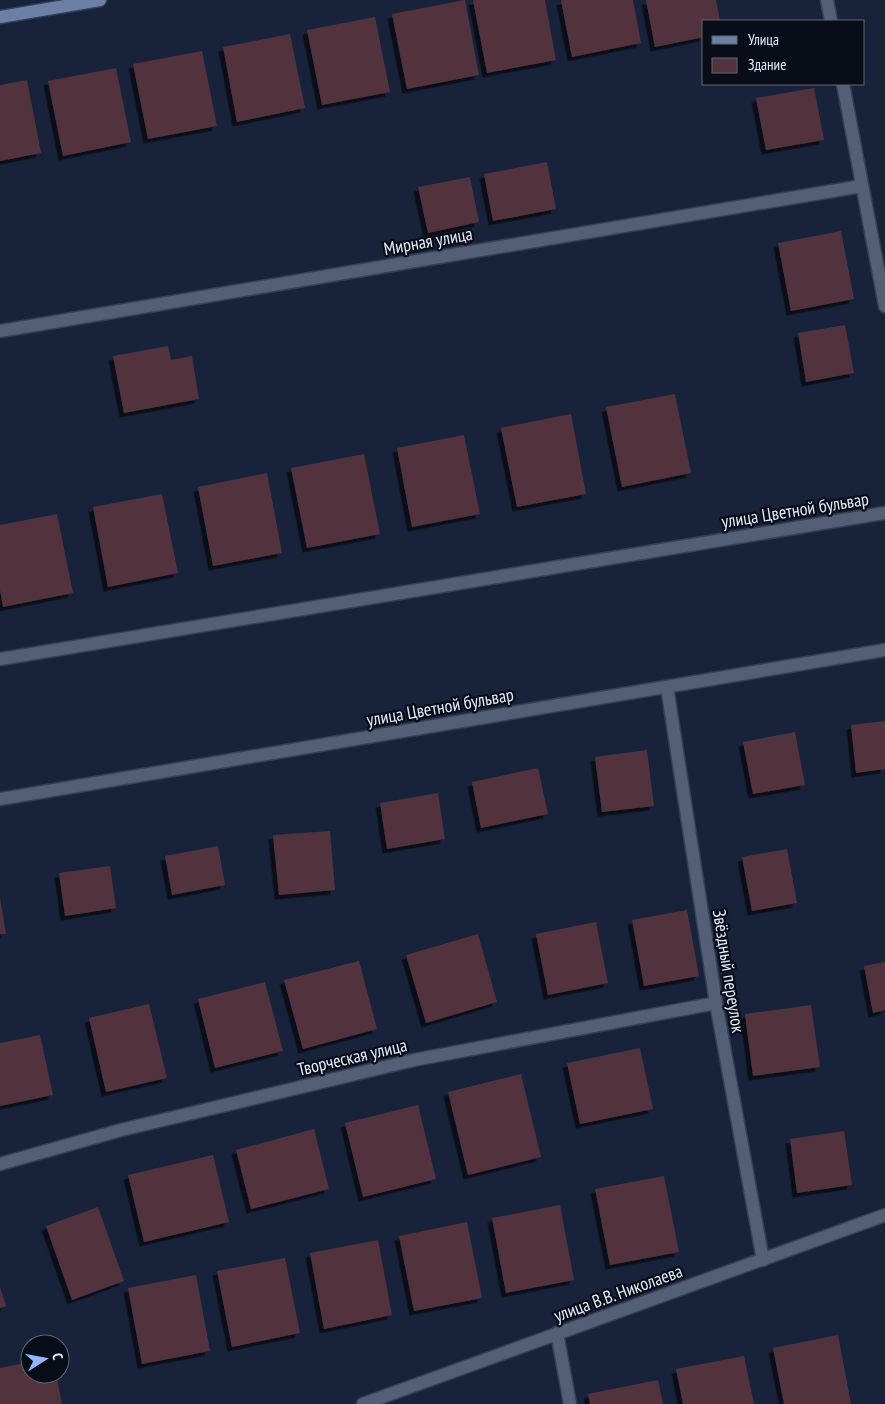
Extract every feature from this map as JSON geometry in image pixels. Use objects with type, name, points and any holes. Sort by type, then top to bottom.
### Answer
[{"type":"main road","points":[[0,17],[100,0]]},
{"type":"street","points":[[827,0],[831,20]]},
{"type":"street","points":[[843,85],[885,306]]},
{"type":"street","name":"Мирная улица","points":[[0,331],[862,186]]},
{"type":"street","name":"улица Цветной бульвар","points":[[0,659],[885,513]]},
{"type":"street","name":"улица Цветной бульвар","points":[[0,799],[885,650]]},
{"type":"street","name":"Звёздный переулок","points":[[667,687],[716,1003],[763,1260]]},
{"type":"street","name":"Творческая улица","points":[[0,1164],[121,1130],[414,1060],[716,1003]]},
{"type":"street","name":"улица В.В. Николаева","points":[[363,1404],[885,1215]]},
{"type":"street","points":[[557,1333],[570,1404]]},
{"type":"building","points":[[465,0],[479,75],[407,89],[392,14]]},
{"type":"building","points":[[473,0],[545,0],[556,60],[487,73]]},
{"type":"building","points":[[561,0],[633,0],[641,43],[572,57]]},
{"type":"building","points":[[646,0],[716,0],[720,20],[702,20],[702,37],[655,47]]},
{"type":"building","points":[[375,17],[390,92],[322,105],[307,30]]},
{"type":"building","points":[[290,34],[305,108],[237,122],[223,47]]},
{"type":"building","points":[[202,51],[217,126],[148,139],[133,64]]},
{"type":"building","points":[[116,68],[131,142],[63,156],[48,81]]},
{"type":"building","points":[[27,80],[41,153],[0,161],[0,85]]},
{"type":"building","points":[[814,88],[824,140],[766,150],[756,98]]},
{"type":"building","points":[[547,162],[556,209],[493,221],[484,174]]},
{"type":"building","points":[[470,177],[479,222],[428,233],[418,187]]},
{"type":"building","points":[[841,231],[854,299],[791,311],[778,243]]},
{"type":"building","points":[[845,325],[854,373],[806,382],[798,333]]},
{"type":"building","points":[[168,346],[171,360],[192,356],[199,399],[124,413],[113,356]]},
{"type":"building","points":[[675,394],[691,473],[622,487],[606,407]]},
{"type":"building","points":[[571,414],[586,494],[517,507],[501,428]]},
{"type":"building","points":[[464,435],[480,514],[412,527],[397,448]]},
{"type":"building","points":[[364,454],[380,534],[307,548],[291,468]]},
{"type":"building","points":[[267,473],[282,553],[213,566],[198,487]]},
{"type":"building","points":[[162,494],[178,573],[108,587],[93,507]]},
{"type":"building","points":[[57,514],[73,593],[3,607],[0,590],[0,525]]},
{"type":"building","points":[[885,721],[885,769],[856,773],[851,725]]},
{"type":"building","points":[[795,732],[805,785],[753,794],[743,742]]},
{"type":"building","points":[[647,750],[654,806],[602,812],[595,757]]},
{"type":"building","points":[[538,768],[548,814],[481,828],[472,782]]},
{"type":"building","points":[[438,793],[445,839],[387,849],[380,803]]},
{"type":"building","points":[[330,831],[335,890],[279,895],[273,835]]},
{"type":"building","points":[[218,846],[225,885],[172,895],[165,856]]},
{"type":"building","points":[[787,849],[797,903],[752,911],[742,857]]},
{"type":"building","points":[[110,866],[116,908],[65,916],[59,873]]},
{"type":"building","points":[[0,898],[6,934],[0,934]]},
{"type":"building","points":[[687,910],[699,976],[644,986],[632,920]]},
{"type":"building","points":[[596,922],[608,983],[548,995],[536,934]]},
{"type":"building","points":[[478,934],[497,1002],[426,1023],[406,955]]},
{"type":"building","points":[[359,961],[377,1029],[303,1049],[284,980]]},
{"type":"building","points":[[885,962],[885,1010],[873,1013],[864,966]]},
{"type":"building","points":[[265,982],[283,1051],[215,1068],[198,999]]},
{"type":"building","points":[[149,1004],[167,1078],[106,1092],[89,1018]]},
{"type":"building","points":[[811,1005],[820,1067],[753,1076],[745,1014]]},
{"type":"building","points":[[40,1035],[53,1095],[0,1106],[0,1043]]},
{"type":"building","points":[[640,1048],[653,1109],[580,1124],[567,1063]]},
{"type":"building","points":[[521,1074],[541,1157],[468,1175],[448,1092]]},
{"type":"building","points":[[418,1105],[436,1179],[363,1197],[345,1123]]},
{"type":"building","points":[[314,1129],[329,1189],[251,1209],[236,1150]]},
{"type":"building","points":[[844,1131],[852,1185],[797,1193],[790,1139]]},
{"type":"building","points":[[213,1155],[229,1222],[144,1242],[128,1175]]},
{"type":"building","points":[[664,1176],[679,1252],[610,1265],[595,1189]]},
{"type":"building","points":[[560,1205],[574,1280],[506,1293],[492,1218]]},
{"type":"building","points":[[98,1207],[124,1281],[72,1300],[46,1226]]},
{"type":"building","points":[[467,1222],[482,1298],[414,1311],[399,1236]]},
{"type":"building","points":[[378,1240],[392,1315],[324,1329],[310,1253]]},
{"type":"building","points":[[285,1258],[300,1333],[232,1347],[217,1271]]},
{"type":"building","points":[[196,1275],[210,1351],[142,1364],[128,1288]]},
{"type":"building","points":[[0,1287],[6,1306],[0,1308]]},
{"type":"building","points":[[838,1335],[851,1404],[784,1404],[773,1348]]},
{"type":"building","points":[[744,1356],[754,1404],[683,1404],[676,1369]]},
{"type":"building","points":[[20,1364],[20,1384],[58,1384],[62,1404],[0,1404],[0,1368]]},
{"type":"building","points":[[658,1380],[663,1404],[590,1404],[588,1394]]}]
